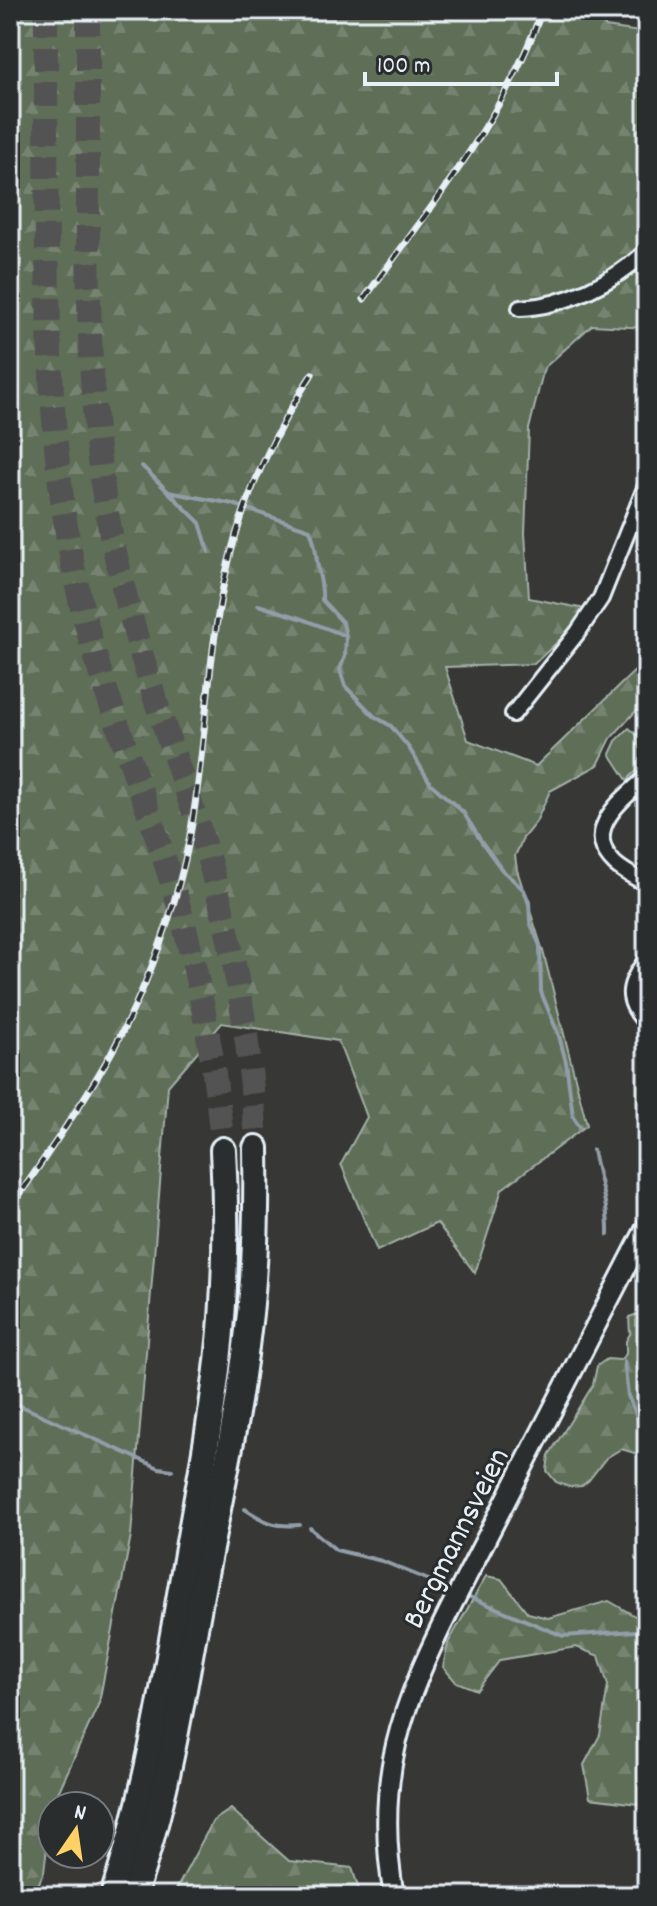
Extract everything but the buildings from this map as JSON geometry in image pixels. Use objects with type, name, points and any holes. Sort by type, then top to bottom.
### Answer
[{"type":"highway","points":[[133,1896],[151,1839],[175,1736],[240,1387],[255,1257],[256,1148]]},
{"type":"highway","points":[[113,1896],[135,1824],[151,1753],[210,1421],[225,1276],[223,1150]]},
{"type":"main road","name":"Bergmannsveien","points":[[394,1896],[387,1841],[387,1793],[395,1746],[410,1695],[446,1616],[647,1226]]},
{"type":"street","points":[[520,308],[539,307],[583,293],[612,277],[647,251]]},
{"type":"street","points":[[513,714],[601,598],[647,483]]},
{"type":"street","points":[[647,777],[613,808],[603,830],[604,846],[613,861],[647,884]]},
{"type":"street","points":[[647,959],[632,982],[630,994],[636,1011],[647,1024]]},
{"type":"green space","points":[[10,10],[594,10],[606,27],[647,33],[647,328],[592,325],[544,368],[529,429],[525,533],[529,598],[591,610],[534,664],[445,667],[468,740],[536,766],[647,659],[647,699],[611,738],[598,765],[550,791],[515,856],[543,951],[587,1125],[502,1189],[475,1273],[437,1223],[377,1251],[341,1164],[367,1117],[338,1041],[222,1023],[168,1086],[131,1535],[99,1703],[59,1790],[36,1790],[36,1870],[44,1870],[33,1896],[10,1896]]},
{"type":"green space","points":[[629,728],[643,742],[647,761],[627,780],[610,754],[616,741]]},
{"type":"green space","points":[[638,1314],[647,1325],[647,1461],[638,1454],[621,1449],[606,1458],[582,1486],[569,1487],[556,1482],[547,1471],[549,1455],[593,1385],[597,1366],[607,1359],[620,1360],[626,1354],[629,1317]]},
{"type":"green space","points":[[486,1576],[501,1579],[528,1613],[548,1618],[609,1601],[647,1623],[647,1805],[590,1798],[584,1765],[600,1735],[608,1685],[599,1656],[576,1647],[500,1660],[477,1690],[456,1682],[443,1667],[448,1643]]},
{"type":"green space","points":[[231,1809],[289,1861],[352,1868],[361,1896],[170,1896],[213,1821]]},
{"type":"waterway","points":[[142,466],[200,523],[209,552]]},
{"type":"waterway","points":[[168,492],[233,504],[310,530],[322,600],[343,623],[346,636],[345,656],[340,670],[345,686],[374,716],[391,726],[431,784],[463,812],[502,870],[524,890],[529,902],[530,922],[540,946],[541,992],[559,1036],[566,1062],[573,1116],[580,1127]]},
{"type":"waterway","points":[[258,605],[346,636]]},
{"type":"waterway","points":[[593,1150],[605,1203],[608,1235]]},
{"type":"waterway","points":[[624,1361],[628,1396],[647,1444]]},
{"type":"waterway","points":[[10,1401],[159,1468],[172,1470]]},
{"type":"waterway","points":[[245,1509],[271,1523],[300,1525]]},
{"type":"waterway","points":[[310,1528],[336,1550],[382,1561],[453,1590]]},
{"type":"waterway","points":[[465,1595],[563,1636],[635,1631],[647,1639]]},
{"type":"tunnel","points":[[46,10],[49,334],[63,508],[89,634],[186,931],[206,1024],[223,1150]]},
{"type":"tunnel","points":[[88,10],[90,348],[95,425],[105,501],[140,649],[204,842],[224,918],[243,1016],[256,1148]]},
{"type":"railway","points":[[364,299],[440,196],[487,124],[508,88],[542,10]]},
{"type":"railway","points":[[10,1209],[103,1067],[137,1001],[156,955],[179,884],[192,824],[219,608],[233,546],[260,470],[312,374]]}]
